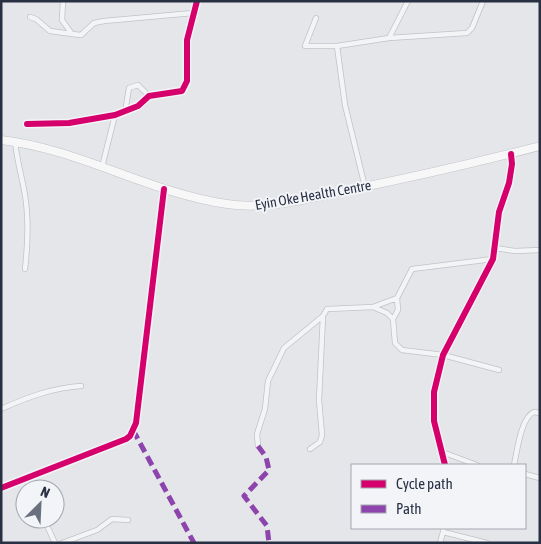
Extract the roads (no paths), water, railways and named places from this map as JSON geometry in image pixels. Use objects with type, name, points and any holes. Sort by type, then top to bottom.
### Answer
[{"type":"main road","name":"Eyin Oke Health Centre","points":[[1,140],[49,150],[164,189],[226,204],[264,206],[364,187],[540,146]]},
{"type":"street","points":[[63,1],[62,20],[72,34]]},
{"type":"street","points":[[27,124],[69,123],[115,115],[138,106],[149,96],[182,91],[186,87],[186,45],[197,1]]},
{"type":"street","points":[[389,38],[408,1]]},
{"type":"street","points":[[316,18],[305,46],[337,46],[389,38],[467,33],[472,28],[483,1]]},
{"type":"street","points":[[30,17],[36,19],[50,31],[81,35],[94,23],[104,21],[193,13]]},
{"type":"street","points":[[337,46],[345,105],[364,187]]},
{"type":"street","points":[[125,112],[129,88],[138,85],[149,96]]},
{"type":"street","points":[[102,167],[115,115]]},
{"type":"street","points":[[15,142],[17,166],[25,194],[29,237],[25,268]]},
{"type":"street","points":[[445,464],[434,421],[434,392],[443,355],[493,260],[499,212],[509,183],[512,164],[511,154]]},
{"type":"street","points":[[1,488],[126,438],[133,430],[136,423],[164,189]]},
{"type":"street","points":[[495,248],[515,251],[540,250]]},
{"type":"street","points":[[493,260],[412,269],[397,298],[398,310],[393,319],[395,343],[402,350],[443,355],[499,370]]},
{"type":"street","points":[[258,446],[258,434],[265,408],[268,381],[284,348],[323,316],[327,309],[373,307],[397,298]]},
{"type":"street","points":[[373,307],[387,313],[393,319]]},
{"type":"street","points":[[310,449],[320,442],[322,435],[319,400],[323,316]]},
{"type":"street","points":[[1,409],[34,394],[60,387],[81,386]]},
{"type":"street","points":[[514,464],[520,437],[528,416],[534,412],[540,413]]},
{"type":"street","points":[[442,452],[474,464]]},
{"type":"street","points":[[526,474],[540,478]]},
{"type":"street","points":[[62,543],[97,530],[112,519],[128,520]]},
{"type":"street","points":[[49,529],[55,543]]},
{"type":"street","points":[[440,543],[443,530],[487,543]]}]
